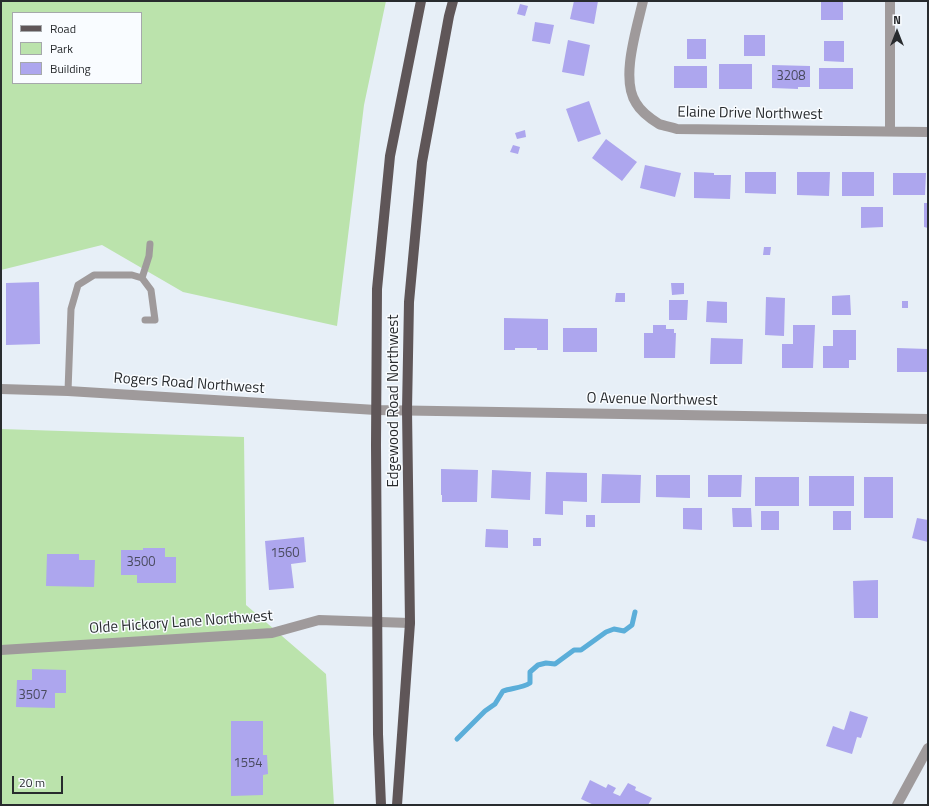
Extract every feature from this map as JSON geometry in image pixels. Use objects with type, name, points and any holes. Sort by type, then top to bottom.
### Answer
[{"type":"main road","name":"Edgewood Road Northwest","points":[[382,805],[378,734],[376,410],[377,289],[390,156],[421,1]]},
{"type":"main road","name":"Edgewood Road Northwest","points":[[397,805],[410,623],[407,410],[409,302],[422,162],[453,1]]},
{"type":"street","name":"Elaine Drive Northwest","points":[[643,1],[631,56],[629,74],[630,88],[635,103],[645,114],[660,124],[677,129],[928,132]]},
{"type":"street","points":[[890,1],[890,131]]},
{"type":"street","name":"Rogers Road Northwest","points":[[1,389],[68,391],[376,410]]},
{"type":"street","name":"O Avenue Northwest","points":[[376,410],[928,419]]},
{"type":"street","name":"Olde Hickory Lane Northwest","points":[[1,650],[272,633],[319,620],[410,623]]},
{"type":"street","points":[[897,805],[928,748]]},
{"type":"lane","points":[[142,278],[149,256],[150,244]]},
{"type":"lane","points":[[68,391],[71,309],[78,285],[94,275],[132,275],[142,278],[151,290],[156,320],[145,320]]},
{"type":"green space","points":[[1,1],[386,1],[364,105],[337,326],[183,292],[102,245],[1,270]]},
{"type":"green space","points":[[1,429],[244,437],[246,605],[326,674],[334,805],[1,805]]},
{"type":"building","points":[[574,1],[598,1],[594,24],[570,19]]},
{"type":"building","points":[[821,1],[843,1],[843,20],[821,20]]},
{"type":"building","points":[[520,4],[528,6],[525,16],[517,14]]},
{"type":"building","points":[[535,22],[554,25],[550,44],[532,41]]},
{"type":"building","points":[[744,35],[765,35],[765,56],[744,56]]},
{"type":"building","points":[[687,39],[706,39],[706,59],[687,59]]},
{"type":"building","points":[[568,40],[590,45],[584,76],[562,72]]},
{"type":"building","points":[[824,41],[844,41],[844,62],[824,61]]},
{"type":"building","points":[[719,64],[752,64],[752,89],[719,89]]},
{"type":"building","points":[[772,65],[810,66],[810,87],[798,87],[798,89],[772,88]]},
{"type":"building","points":[[674,66],[707,66],[707,88],[674,88]]},
{"type":"building","points":[[819,68],[853,68],[853,89],[819,89]]},
{"type":"building","points":[[589,101],[601,134],[578,142],[566,109]]},
{"type":"building","points":[[525,130],[526,137],[517,139],[515,133]]},
{"type":"building","points":[[606,139],[637,162],[622,181],[592,158]]},
{"type":"building","points":[[513,145],[520,147],[518,154],[510,152]]},
{"type":"building","points":[[645,165],[681,173],[675,197],[640,188]]},
{"type":"building","points":[[694,172],[714,173],[714,175],[731,175],[730,199],[694,198]]},
{"type":"building","points":[[745,172],[776,172],[776,194],[745,193]]},
{"type":"building","points":[[797,172],[830,172],[829,196],[797,195]]},
{"type":"building","points":[[842,172],[874,172],[874,196],[842,196]]},
{"type":"building","points":[[893,173],[926,173],[925,195],[893,195]]},
{"type":"building","points":[[924,203],[928,203],[928,228],[924,227]]},
{"type":"building","points":[[861,207],[883,207],[883,227],[861,228]]},
{"type":"building","points":[[764,247],[771,247],[770,255],[763,255]]},
{"type":"building","points":[[39,282],[40,344],[6,345],[6,283]]},
{"type":"building","points":[[671,283],[684,283],[684,294],[672,295]]},
{"type":"building","points":[[616,293],[625,293],[625,302],[615,302]]},
{"type":"building","points":[[850,295],[851,315],[832,315],[832,296]]},
{"type":"building","points":[[766,297],[785,298],[784,336],[765,335]]},
{"type":"building","points":[[669,300],[688,300],[687,320],[669,320]]},
{"type":"building","points":[[707,301],[727,302],[727,323],[706,322]]},
{"type":"building","points":[[902,301],[908,301],[908,308],[902,308]]},
{"type":"building","points":[[504,318],[548,319],[548,350],[537,350],[537,348],[515,348],[515,350],[504,350]]},
{"type":"building","points":[[653,325],[666,325],[666,329],[674,329],[674,333],[676,333],[675,358],[644,358],[644,333],[653,333]]},
{"type":"building","points":[[793,325],[815,325],[813,368],[782,368],[782,344],[793,344]]},
{"type":"building","points":[[563,328],[597,328],[597,352],[563,352]]},
{"type":"building","points":[[833,330],[856,330],[856,360],[849,360],[849,368],[823,368],[823,346],[833,346]]},
{"type":"building","points":[[711,338],[743,339],[742,364],[710,364]]},
{"type":"building","points":[[897,348],[928,349],[928,372],[897,372]]},
{"type":"building","points":[[441,469],[478,470],[477,502],[442,502]]},
{"type":"building","points":[[492,470],[531,472],[530,500],[491,498]]},
{"type":"building","points":[[546,472],[587,473],[587,502],[563,501],[563,515],[545,514]]},
{"type":"building","points":[[602,474],[641,475],[640,503],[601,503]]},
{"type":"building","points":[[656,475],[690,475],[690,498],[656,497]]},
{"type":"building","points":[[708,475],[742,475],[741,497],[708,497]]},
{"type":"building","points":[[809,476],[854,476],[854,506],[809,506]]},
{"type":"building","points":[[755,477],[799,477],[799,506],[755,506]]},
{"type":"building","points":[[864,477],[893,477],[893,518],[864,518]]},
{"type":"building","points":[[683,508],[702,508],[702,530],[683,529]]},
{"type":"building","points":[[732,508],[751,508],[752,527],[733,527]]},
{"type":"building","points":[[761,511],[779,511],[779,530],[761,530]]},
{"type":"building","points":[[833,511],[851,511],[851,530],[833,530]]},
{"type":"building","points":[[586,515],[595,515],[595,527],[586,527]]},
{"type":"building","points":[[917,518],[928,520],[928,542],[912,538]]},
{"type":"building","points":[[486,529],[508,530],[508,548],[485,547]]},
{"type":"building","points":[[304,537],[306,562],[291,564],[294,588],[269,590],[265,541]]},
{"type":"building","points":[[533,538],[541,538],[541,546],[533,546]]},
{"type":"building","points":[[143,548],[165,548],[165,557],[176,557],[176,583],[137,583],[137,575],[121,575],[121,550],[143,550]]},
{"type":"building","points":[[47,554],[79,554],[79,560],[95,560],[94,587],[46,586]]},
{"type":"building","points":[[878,580],[878,618],[854,618],[853,581]]},
{"type":"building","points":[[32,669],[66,670],[66,693],[55,693],[55,708],[16,707],[17,680],[32,680]]},
{"type":"building","points":[[850,711],[868,717],[861,738],[857,737],[852,754],[826,746],[833,726],[844,730]]},
{"type":"building","points":[[231,721],[263,721],[263,755],[267,755],[268,774],[263,775],[263,795],[231,796]]},
{"type":"building","points":[[590,780],[606,788],[608,784],[616,788],[613,793],[620,796],[628,783],[636,787],[635,790],[652,798],[648,805],[594,805],[581,799]]},
{"type":"waterway","points":[[457,739],[485,711],[495,704],[503,691],[530,683],[530,672],[538,665],[546,663],[555,664],[574,650],[581,650],[606,632],[614,629],[624,631],[632,625],[635,612]]}]
